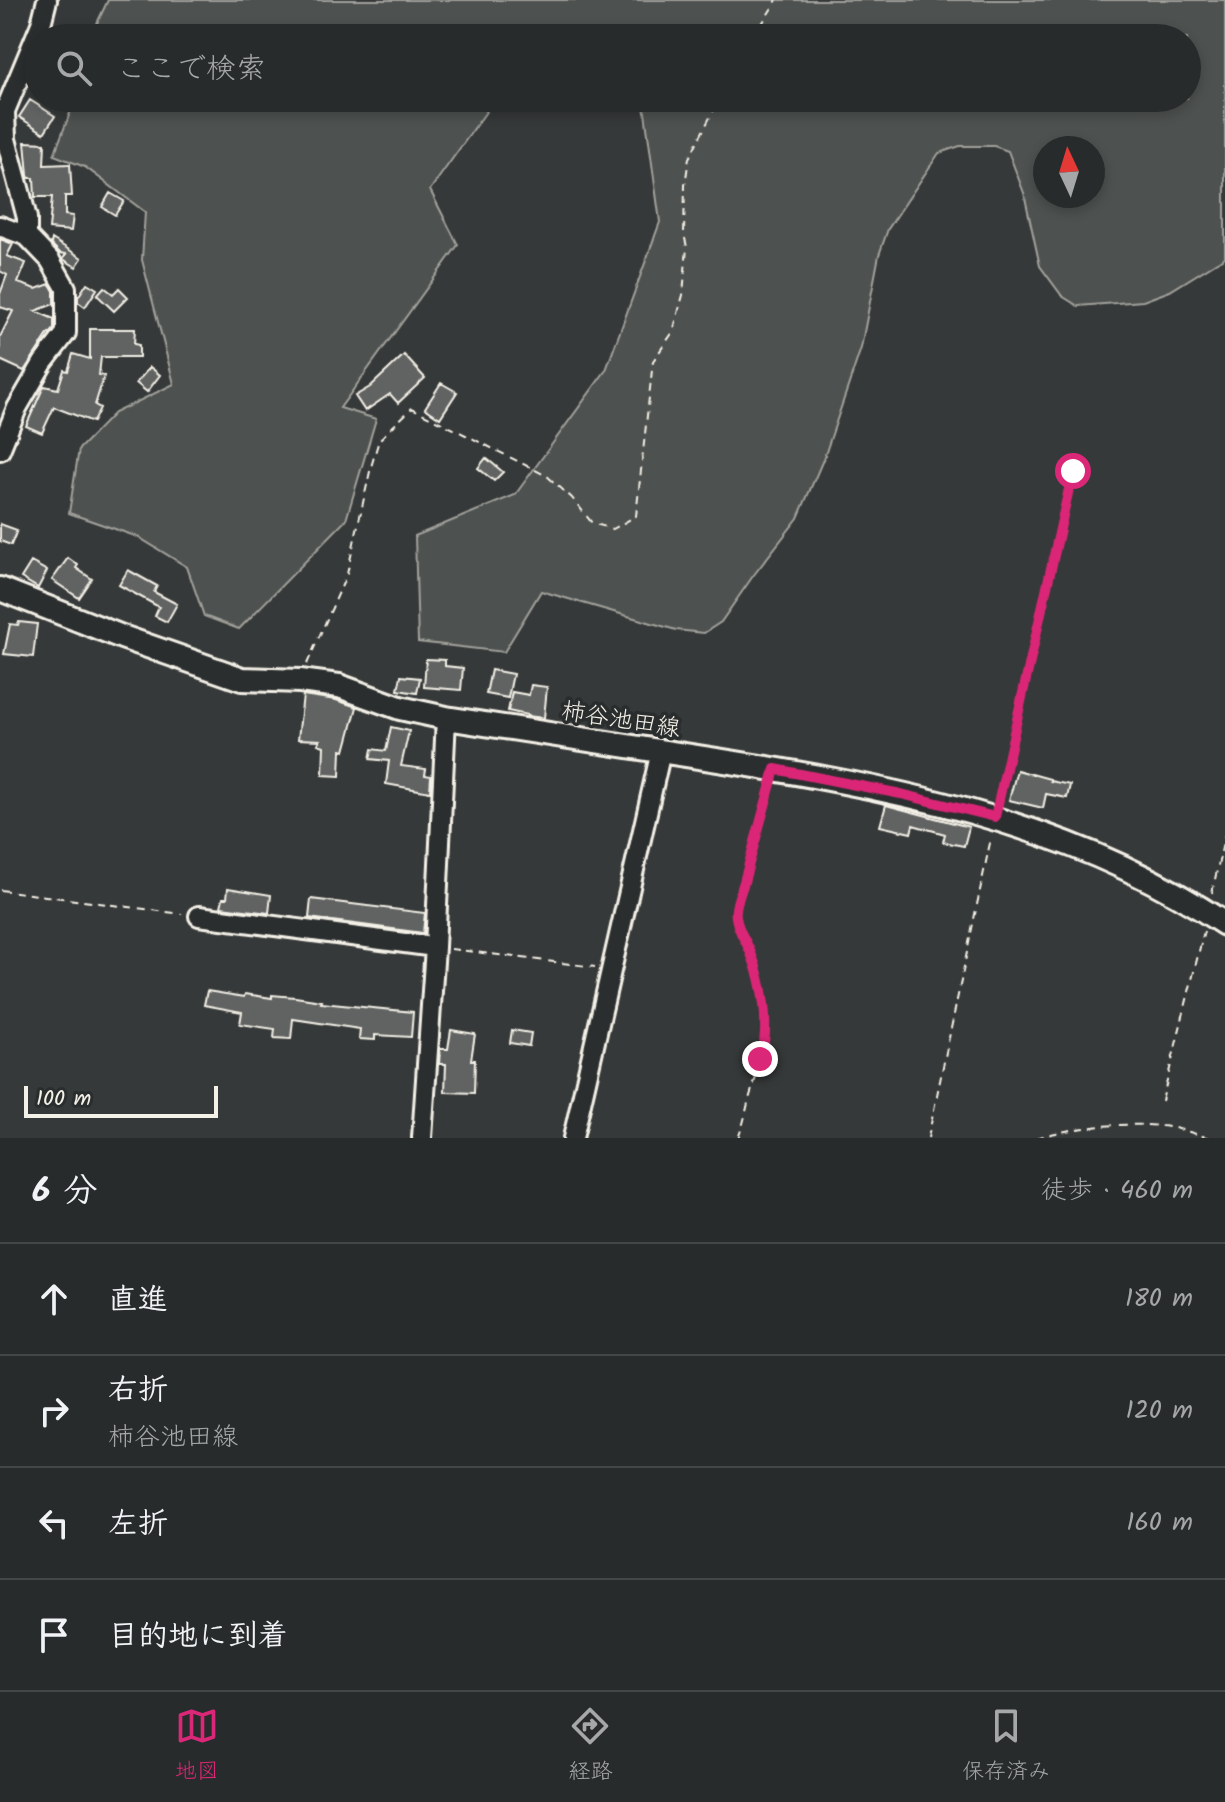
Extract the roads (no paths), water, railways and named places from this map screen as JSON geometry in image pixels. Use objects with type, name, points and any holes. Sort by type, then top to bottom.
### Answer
[{"type":"main road","name":"柿谷池田線","points":[[0,589],[122,637],[242,679],[339,686],[400,708],[446,718],[775,769],[901,794],[995,817],[1125,868],[1217,919]]},
{"type":"street","points":[[41,24],[47,0]]},
{"type":"street","points":[[24,65],[5,111],[6,139],[27,218],[27,236]]},
{"type":"street","points":[[0,226],[27,236],[50,260],[66,288],[66,333],[43,363],[17,408],[0,450]]},
{"type":"street","points":[[422,1138],[446,718]]},
{"type":"street","points":[[573,1138],[661,751]]},
{"type":"street","points":[[199,916],[435,947]]}]
